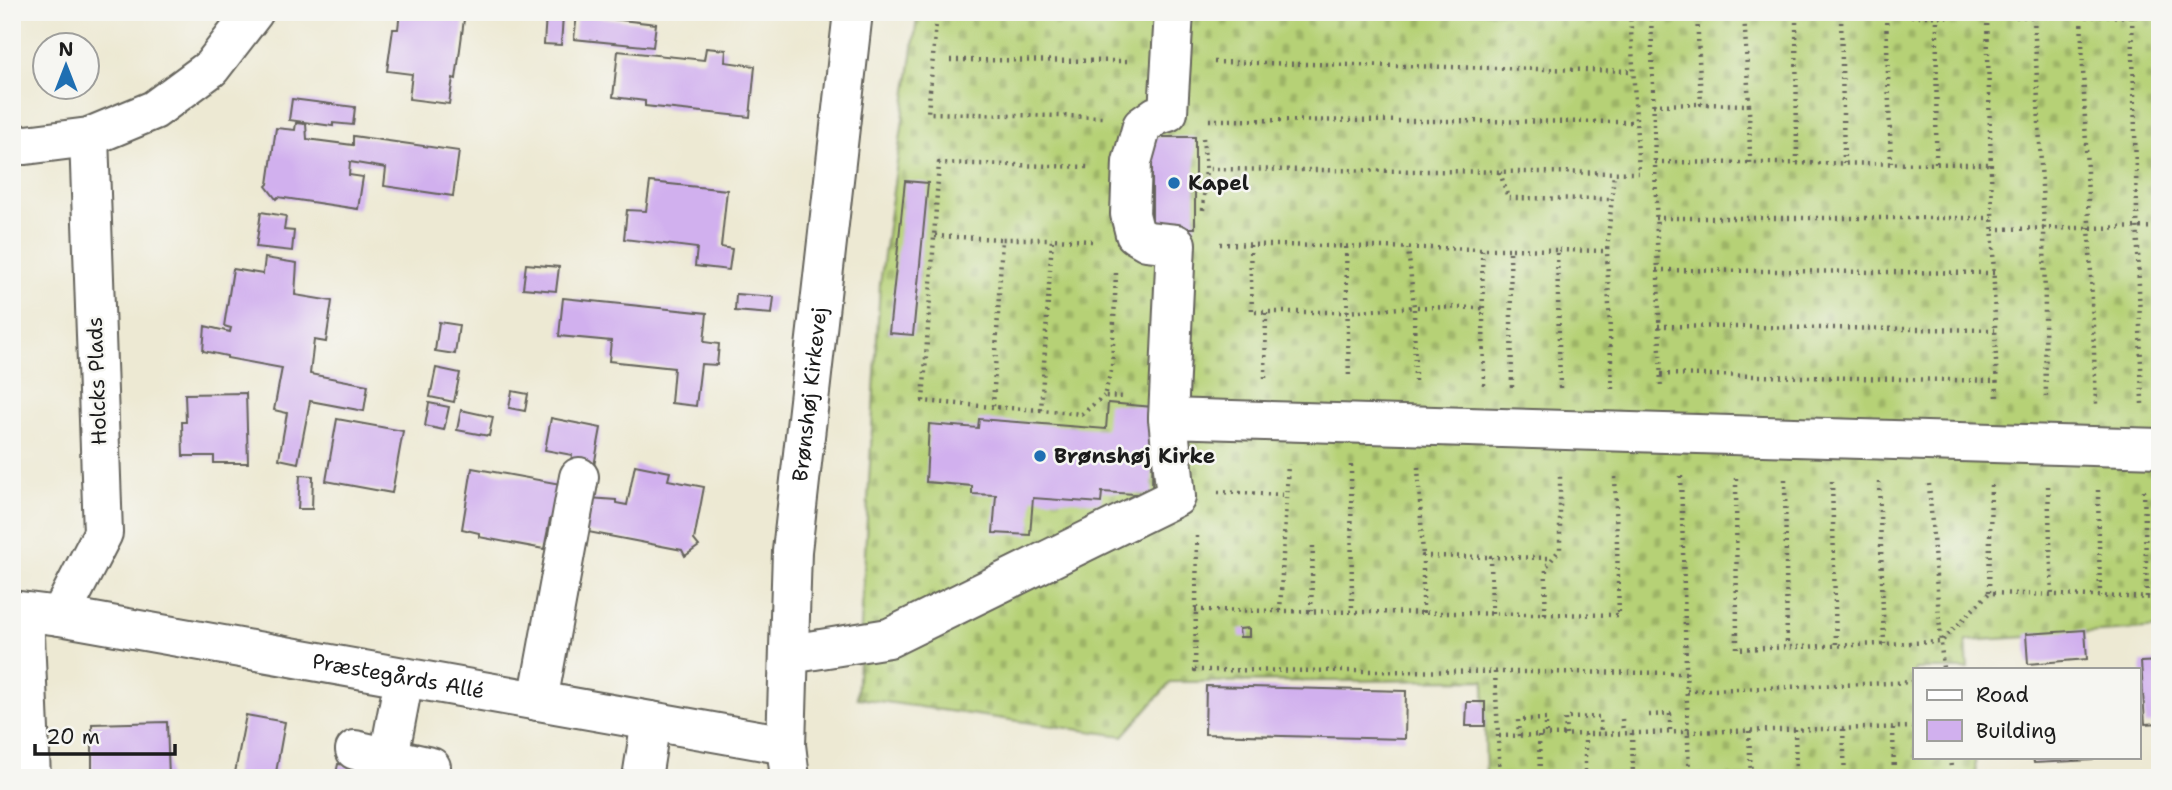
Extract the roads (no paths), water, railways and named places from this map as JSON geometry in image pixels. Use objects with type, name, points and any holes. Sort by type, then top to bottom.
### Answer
[{"type":"street","points":[[12,144],[26,145],[89,137],[155,110],[211,68],[254,12]]},
{"type":"street","name":"Brønshøj Kirkevej","points":[[788,761],[792,551],[853,12]]},
{"type":"street","points":[[790,654],[889,638],[1176,497],[1168,409],[1176,244],[1126,238],[1132,169],[1142,126],[1174,117],[1171,61],[1174,12]]},
{"type":"street","name":"Holcks Plads","points":[[31,778],[32,613],[103,533],[89,137]]},
{"type":"street","points":[[1168,409],[1278,421],[2151,447]]},
{"type":"street","points":[[538,701],[579,477]]},
{"type":"street","name":"Præstegårds Allé","points":[[32,613],[651,721],[788,761]]},
{"type":"street","points":[[404,678],[372,754],[431,767],[429,778]]},
{"type":"street","points":[[642,778],[651,721]]},
{"type":"place","name":"Kapel","points":[[1174,183]]},
{"type":"place","name":"Brønshøj Kirke","points":[[1040,456]]}]
